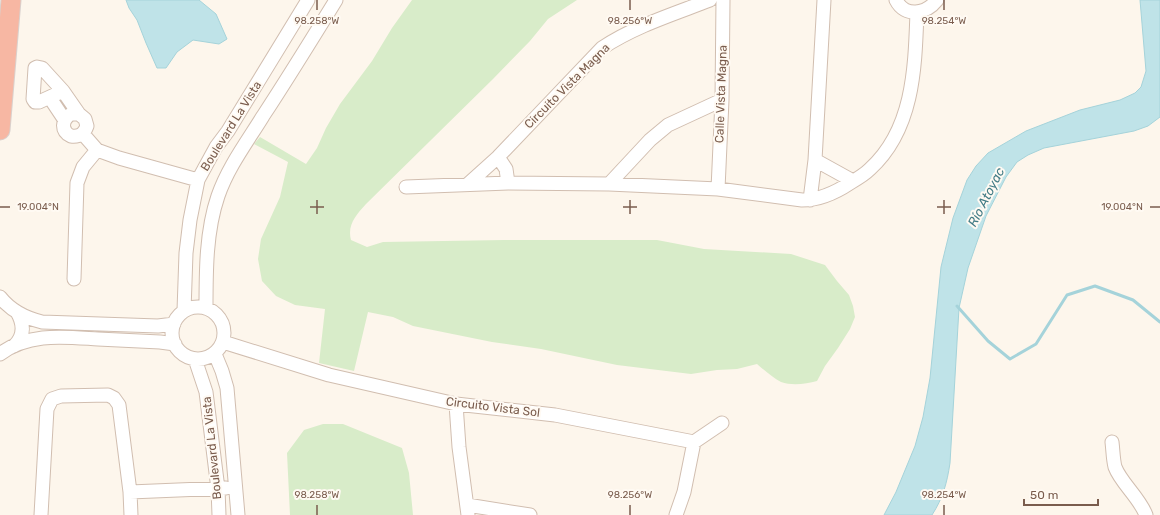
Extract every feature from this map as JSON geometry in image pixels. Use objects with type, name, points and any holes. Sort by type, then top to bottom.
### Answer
[{"type":"highway","points":[[0,130],[11,0]]},
{"type":"street","name":"Boulevard La Vista","points":[[184,311],[186,254],[190,220],[198,180],[216,147],[228,131],[308,0]]},
{"type":"street","name":"Boulevard La Vista","points":[[206,308],[206,264],[209,241],[218,197],[224,181],[336,0]]},
{"type":"street","name":"Circuito Vista Magna","points":[[468,184],[498,157],[602,48],[636,29],[710,0]]},
{"type":"street","name":"Calle Vista Magna","points":[[718,189],[722,100],[723,0]]},
{"type":"street","points":[[810,200],[815,160],[824,0]]},
{"type":"street","points":[[896,0],[902,8],[910,12],[925,11],[937,0]]},
{"type":"street","points":[[406,187],[508,183],[609,184],[718,189],[802,200],[810,200],[826,196],[870,170],[891,144],[900,129],[907,109],[911,89],[917,12]]},
{"type":"street","points":[[63,91],[50,98],[35,102],[33,100],[35,71],[37,67],[42,68],[63,91],[79,114],[87,122],[87,126],[83,134],[76,137],[68,134],[63,128],[64,120],[70,114],[79,114]]},
{"type":"street","points":[[252,91],[272,103]]},
{"type":"street","points":[[50,98],[64,120]]},
{"type":"street","points":[[609,184],[650,140],[668,125],[722,100]]},
{"type":"street","points":[[83,134],[97,150],[119,158],[198,180]]},
{"type":"street","points":[[74,279],[77,183],[83,167],[97,150]]},
{"type":"street","points":[[498,157],[506,169],[508,183]]},
{"type":"street","points":[[815,160],[853,181]]},
{"type":"street","points":[[0,297],[10,308],[34,320],[158,326],[174,324]]},
{"type":"street","points":[[191,308],[206,308],[218,315],[222,321],[224,328],[223,342],[215,354],[202,359],[194,359],[183,354],[175,344],[172,332],[178,316],[184,311],[191,308]]},
{"type":"street","points":[[14,346],[20,338],[23,330],[22,321],[17,312]]},
{"type":"street","points":[[0,354],[14,346],[37,338],[60,337],[175,344]]},
{"type":"street","name":"Circuito Vista Sol","points":[[223,342],[329,375],[456,404],[555,415],[694,442]]},
{"type":"street","name":"Boulevard La Vista","points":[[215,354],[222,371],[226,388],[238,515]]},
{"type":"street","name":"Boulevard La Vista","points":[[194,359],[206,392],[218,488],[219,515]]},
{"type":"street","points":[[41,515],[47,409],[52,400],[61,396],[108,395],[114,398],[119,405],[130,492],[131,515]]},
{"type":"street","points":[[456,404],[459,447],[468,510],[530,515]]},
{"type":"street","points":[[676,515],[684,492],[694,442],[722,423]]},
{"type":"street","points":[[1112,442],[1115,466],[1119,475],[1139,500],[1146,515]]},
{"type":"street","points":[[130,492],[236,487]]},
{"type":"green space","points":[[412,0],[577,0],[548,19],[530,41],[493,79],[366,204],[353,220],[350,230],[351,240],[367,247],[383,242],[657,240],[704,249],[791,254],[825,265],[849,295],[853,306],[855,317],[850,329],[825,366],[817,381],[799,384],[781,382],[757,364],[737,369],[691,374],[617,365],[541,349],[492,342],[413,326],[393,317],[368,312],[354,371],[319,363],[325,309],[295,305],[276,296],[262,281],[258,259],[261,239],[280,197],[288,162],[254,144],[260,137],[306,164],[317,148],[326,128],[340,104],[372,61],[392,28]]},
{"type":"green space","points":[[323,424],[343,424],[402,448],[409,473],[413,515],[290,515],[287,453],[304,430]]},
{"type":"water","points":[[126,0],[199,0],[216,14],[227,39],[219,44],[193,40],[177,52],[166,68],[157,68],[137,20],[129,8]]},
{"type":"water","name":"Río Atoyac","points":[[1140,0],[1160,0],[1160,117],[1148,126],[1134,131],[1044,148],[1017,162],[1006,177],[986,216],[968,268],[959,308],[950,463],[944,490],[932,515],[884,515],[896,492],[915,446],[923,417],[930,378],[941,267],[953,218],[967,180],[976,166],[988,153],[1026,131],[1080,110],[1120,100],[1135,93],[1141,87],[1146,71]]},
{"type":"waterway","points":[[957,306],[988,341],[1010,359],[1036,344],[1067,295],[1095,286],[1133,300],[1160,322]]}]
